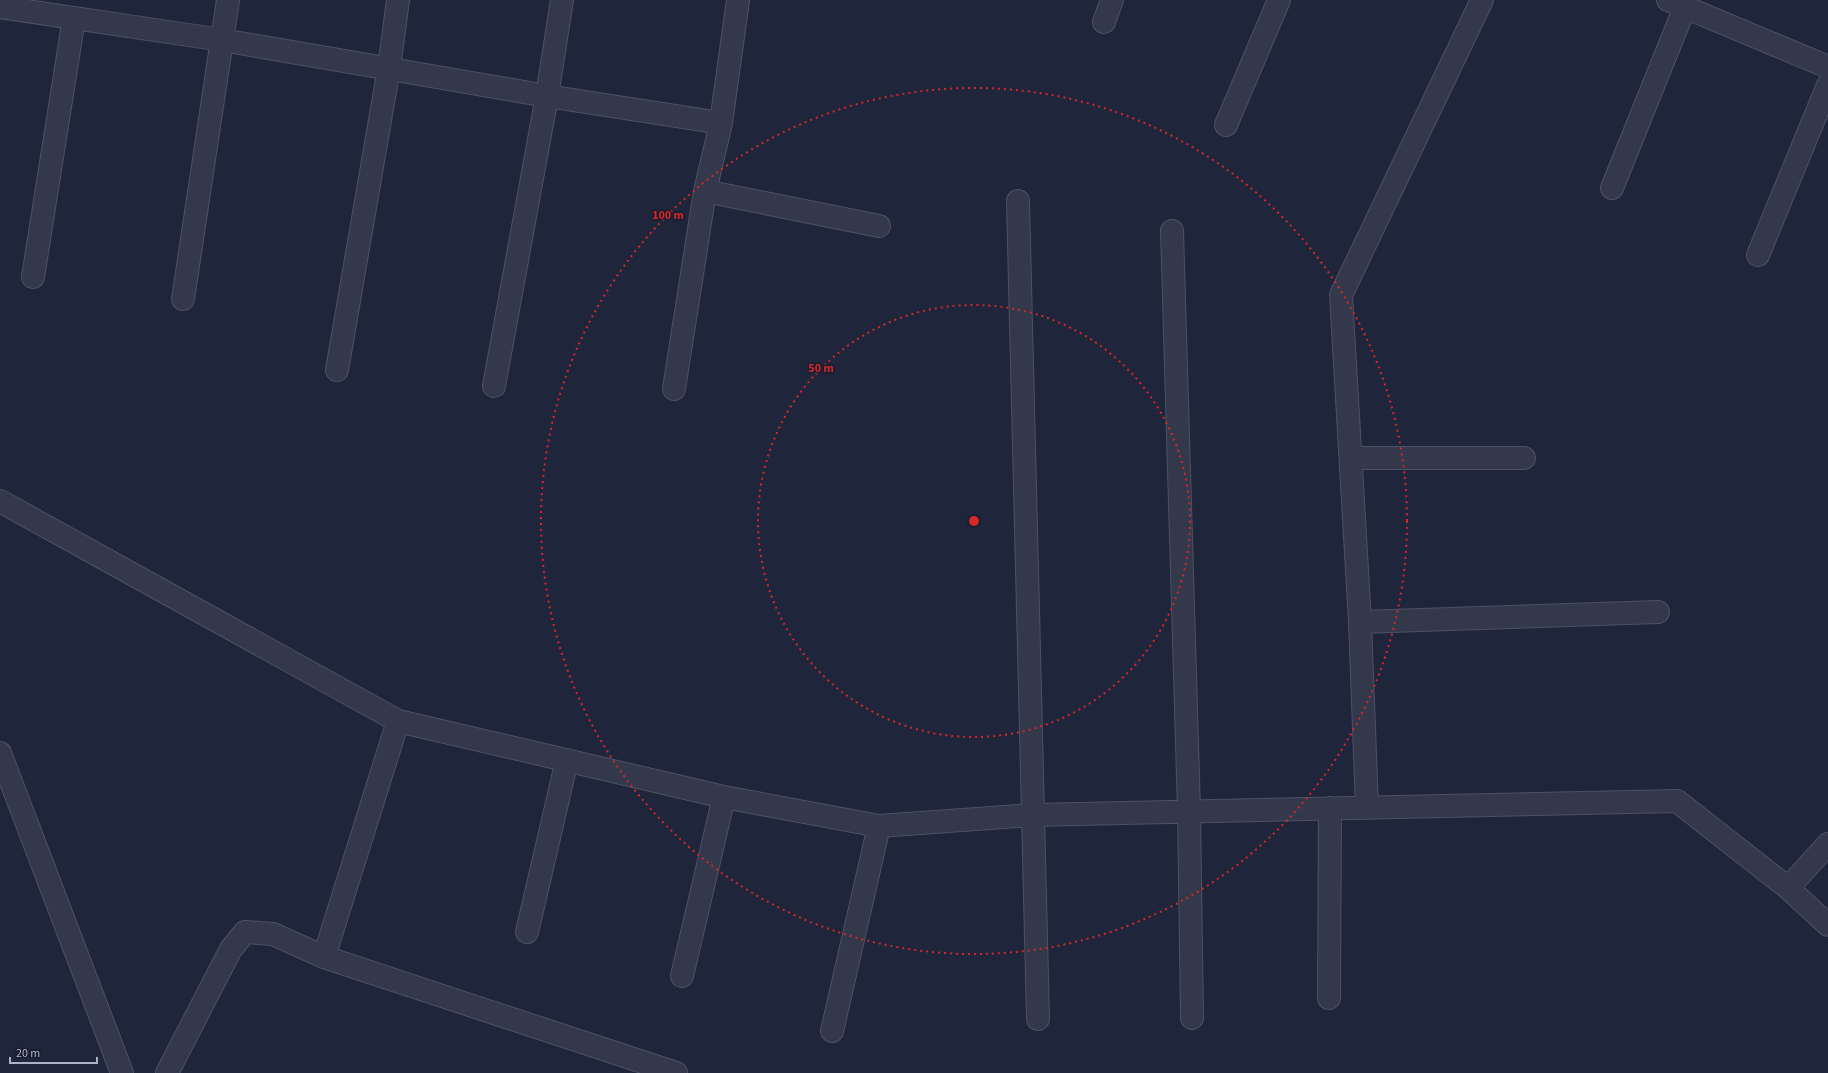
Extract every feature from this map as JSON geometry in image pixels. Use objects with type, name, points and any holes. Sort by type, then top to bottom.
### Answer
[{"type":"street","points":[[183,299],[228,0]]},
{"type":"street","points":[[337,370],[389,68],[398,0]]},
{"type":"street","points":[[494,386],[547,96],[562,0]]},
{"type":"street","points":[[674,390],[705,191],[721,123],[738,0]]},
{"type":"street","points":[[1104,22],[1112,0]]},
{"type":"street","points":[[1226,125],[1279,0]]},
{"type":"street","points":[[1366,808],[1360,622],[1341,295],[1482,0]]},
{"type":"street","points":[[1612,188],[1677,4],[1828,67]]},
{"type":"street","points":[[0,7],[222,40],[547,96],[721,123]]},
{"type":"street","points":[[33,277],[74,18]]},
{"type":"street","points":[[1758,256],[1828,85]]},
{"type":"street","points":[[705,191],[879,226]]},
{"type":"street","points":[[1018,201],[1038,1019]]},
{"type":"street","points":[[1172,231],[1189,811],[1192,1018]]},
{"type":"street","points":[[1351,458],[1524,458]]},
{"type":"street","points":[[0,501],[398,721],[724,797],[879,826],[1033,815],[1677,801],[1788,888],[1828,925]]},
{"type":"street","points":[[1360,622],[1658,612]]},
{"type":"street","points":[[324,957],[398,721]]},
{"type":"street","points":[[0,753],[122,1073]]},
{"type":"street","points":[[527,932],[566,760]]},
{"type":"street","points":[[682,976],[724,797]]},
{"type":"street","points":[[1329,998],[1330,808]]},
{"type":"street","points":[[832,1031],[879,826]]},
{"type":"street","points":[[1788,888],[1828,844]]},
{"type":"street","points":[[167,1073],[231,949],[245,932],[273,934],[324,957],[676,1073]]}]
